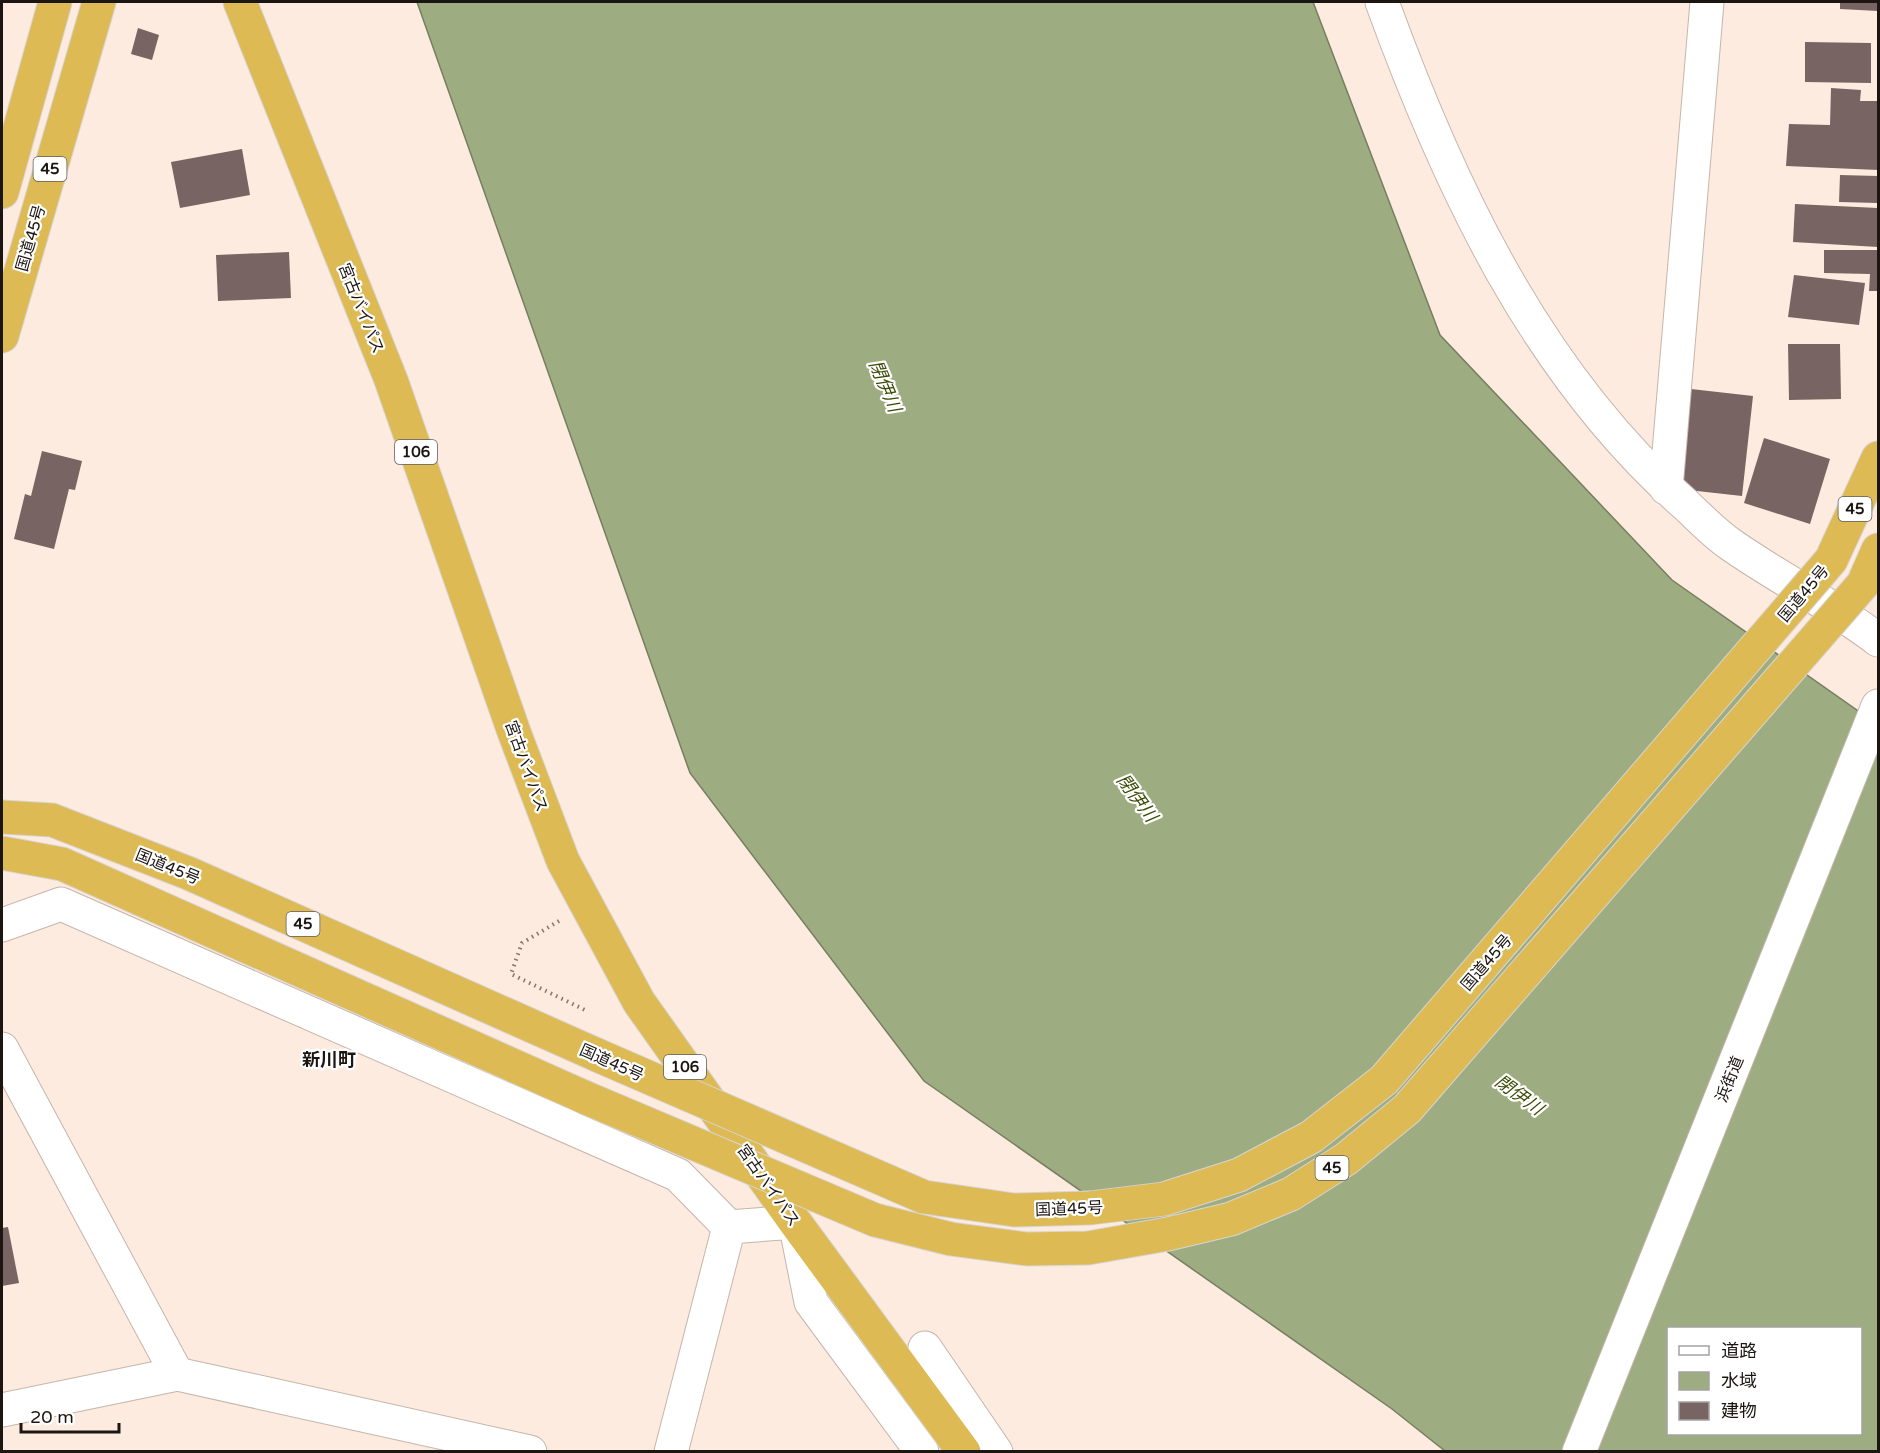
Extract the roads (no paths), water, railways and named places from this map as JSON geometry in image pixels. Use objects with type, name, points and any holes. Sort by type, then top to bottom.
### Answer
[{"type":"highway","name":"45","points":[[2,192],[55,2]]},
{"type":"highway","name":"国道45号","points":[[2,336],[99,2]]},
{"type":"highway","name":"宮古バイパス","points":[[240,2],[391,380],[514,732],[563,861],[639,1002],[795,1222],[964,1452]]},
{"type":"highway","name":"国道45号","points":[[2,817],[52,820],[178,869],[924,1197],[1014,1210],[1090,1208],[1164,1199],[1239,1175],[1311,1137],[1384,1080],[1831,560],[1878,458]]},
{"type":"highway","name":"45","points":[[2,854],[62,864],[585,1097],[875,1220],[951,1239],[1027,1249],[1088,1248],[1168,1234],[1231,1219],[1291,1194],[1346,1159],[1407,1109],[1863,584],[1878,550]]},
{"type":"highway","points":[[2,878],[62,864]]},
{"type":"street","points":[[1382,2],[1401,53],[1463,199],[1524,312],[1613,433],[1666,488],[1730,544],[1842,612],[1878,640]]},
{"type":"street","points":[[1666,488],[1707,2]]},
{"type":"street","name":"浜街道","points":[[1579,1452],[1878,706]]},
{"type":"street","points":[[2,925],[61,904],[678,1175],[729,1227],[795,1222],[811,1302],[922,1452]]},
{"type":"street","points":[[2,1049],[177,1374]]},
{"type":"street","points":[[671,1452],[729,1227]]},
{"type":"street","points":[[925,1348],[996,1452]]},
{"type":"street","points":[[2,1410],[177,1374],[530,1452]]},
{"type":"water","name":"閉伊川","points":[[417,2],[1313,2],[1440,335],[1672,580],[1878,725],[1878,1451],[1445,1451],[1392,1409],[924,1081],[690,773]]},
{"type":"district","name":"新川町","points":[[329,1060]]}]
